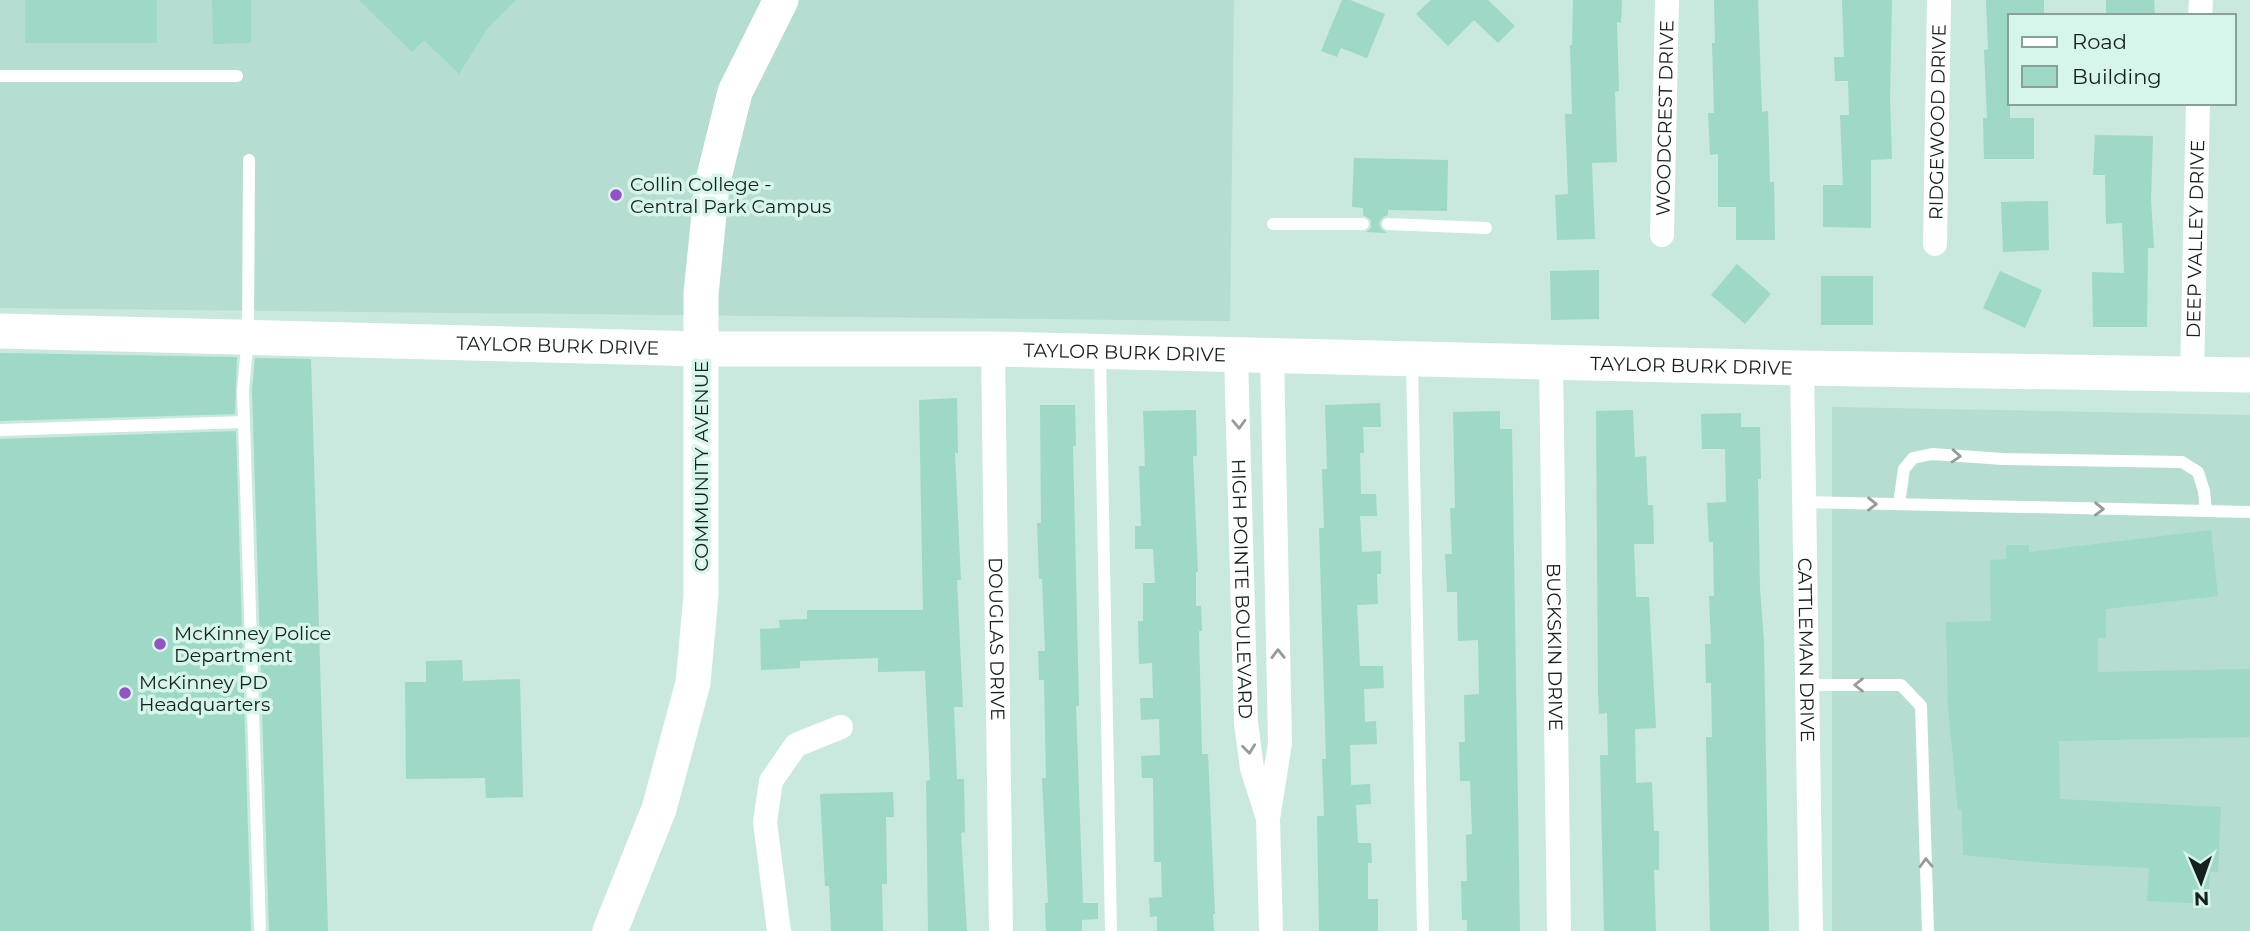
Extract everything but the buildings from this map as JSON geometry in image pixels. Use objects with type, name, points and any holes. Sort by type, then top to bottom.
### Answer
[{"type":"street","name":"COMMUNITY AVENUE","points":[[611,931],[659,809],[692,683],[701,595],[701,294],[712,184],[735,92],[780,0]]},
{"type":"street","name":"WOODCREST DRIVE","points":[[1662,236],[1667,0]]},
{"type":"street","name":"RIDGEWOOD DRIVE","points":[[1935,244],[1939,0]]},
{"type":"street","name":"DEEP VALLEY DRIVE","points":[[2192,375],[2198,105]]},
{"type":"street","name":"TAYLOR BURK DRIVE","points":[[0,331],[701,349],[993,349],[1551,363],[2250,375]]},
{"type":"street","name":"DOUGLAS DRIVE","points":[[993,349],[1002,931]]},
{"type":"street","name":"HIGH POINTE BOULEVARD","points":[[1271,931],[1268,820],[1280,743],[1272,355]]},
{"type":"street","name":"HIGH POINTE BOULEVARD","points":[[1236,356],[1246,723],[1252,768],[1268,820]]},
{"type":"street","name":"BUCKSKIN DRIVE","points":[[1551,363],[1559,931]]},
{"type":"street","name":"CATTLEMAN DRIVE","points":[[1802,368],[1811,931]]},
{"type":"street","points":[[779,931],[765,822],[771,780],[796,745],[841,726]]},
{"type":"lane","points":[[0,76],[237,76]]},
{"type":"lane","points":[[249,160],[248,337],[243,390],[260,931]]},
{"type":"lane","points":[[1273,224],[1363,224]]},
{"type":"lane","points":[[1388,224],[1486,228]]},
{"type":"lane","points":[[1100,352],[1111,931]]},
{"type":"lane","points":[[1412,359],[1423,931]]},
{"type":"lane","points":[[0,430],[244,422]]},
{"type":"lane","points":[[1899,504],[1904,469],[1913,458],[1931,454],[2003,459],[2182,462],[2198,472],[2206,511]]},
{"type":"lane","points":[[1804,502],[2250,512]]},
{"type":"lane","points":[[1807,685],[1900,685],[1921,706],[1928,931]]},
{"type":"shaded area","name":"Collin College - Central Park Campus","points":[[0,0],[1234,0],[1230,321],[0,308]]},
{"type":"shaded area","points":[[1832,407],[2250,415],[2250,931],[1832,931]]},
{"type":"place","name":"Collin College - Central Park Campus","points":[[616,195]]},
{"type":"place","name":"McKinney Police Department","points":[[160,644]]},
{"type":"place","name":"McKinney PD Headquarters","points":[[125,693]]}]
